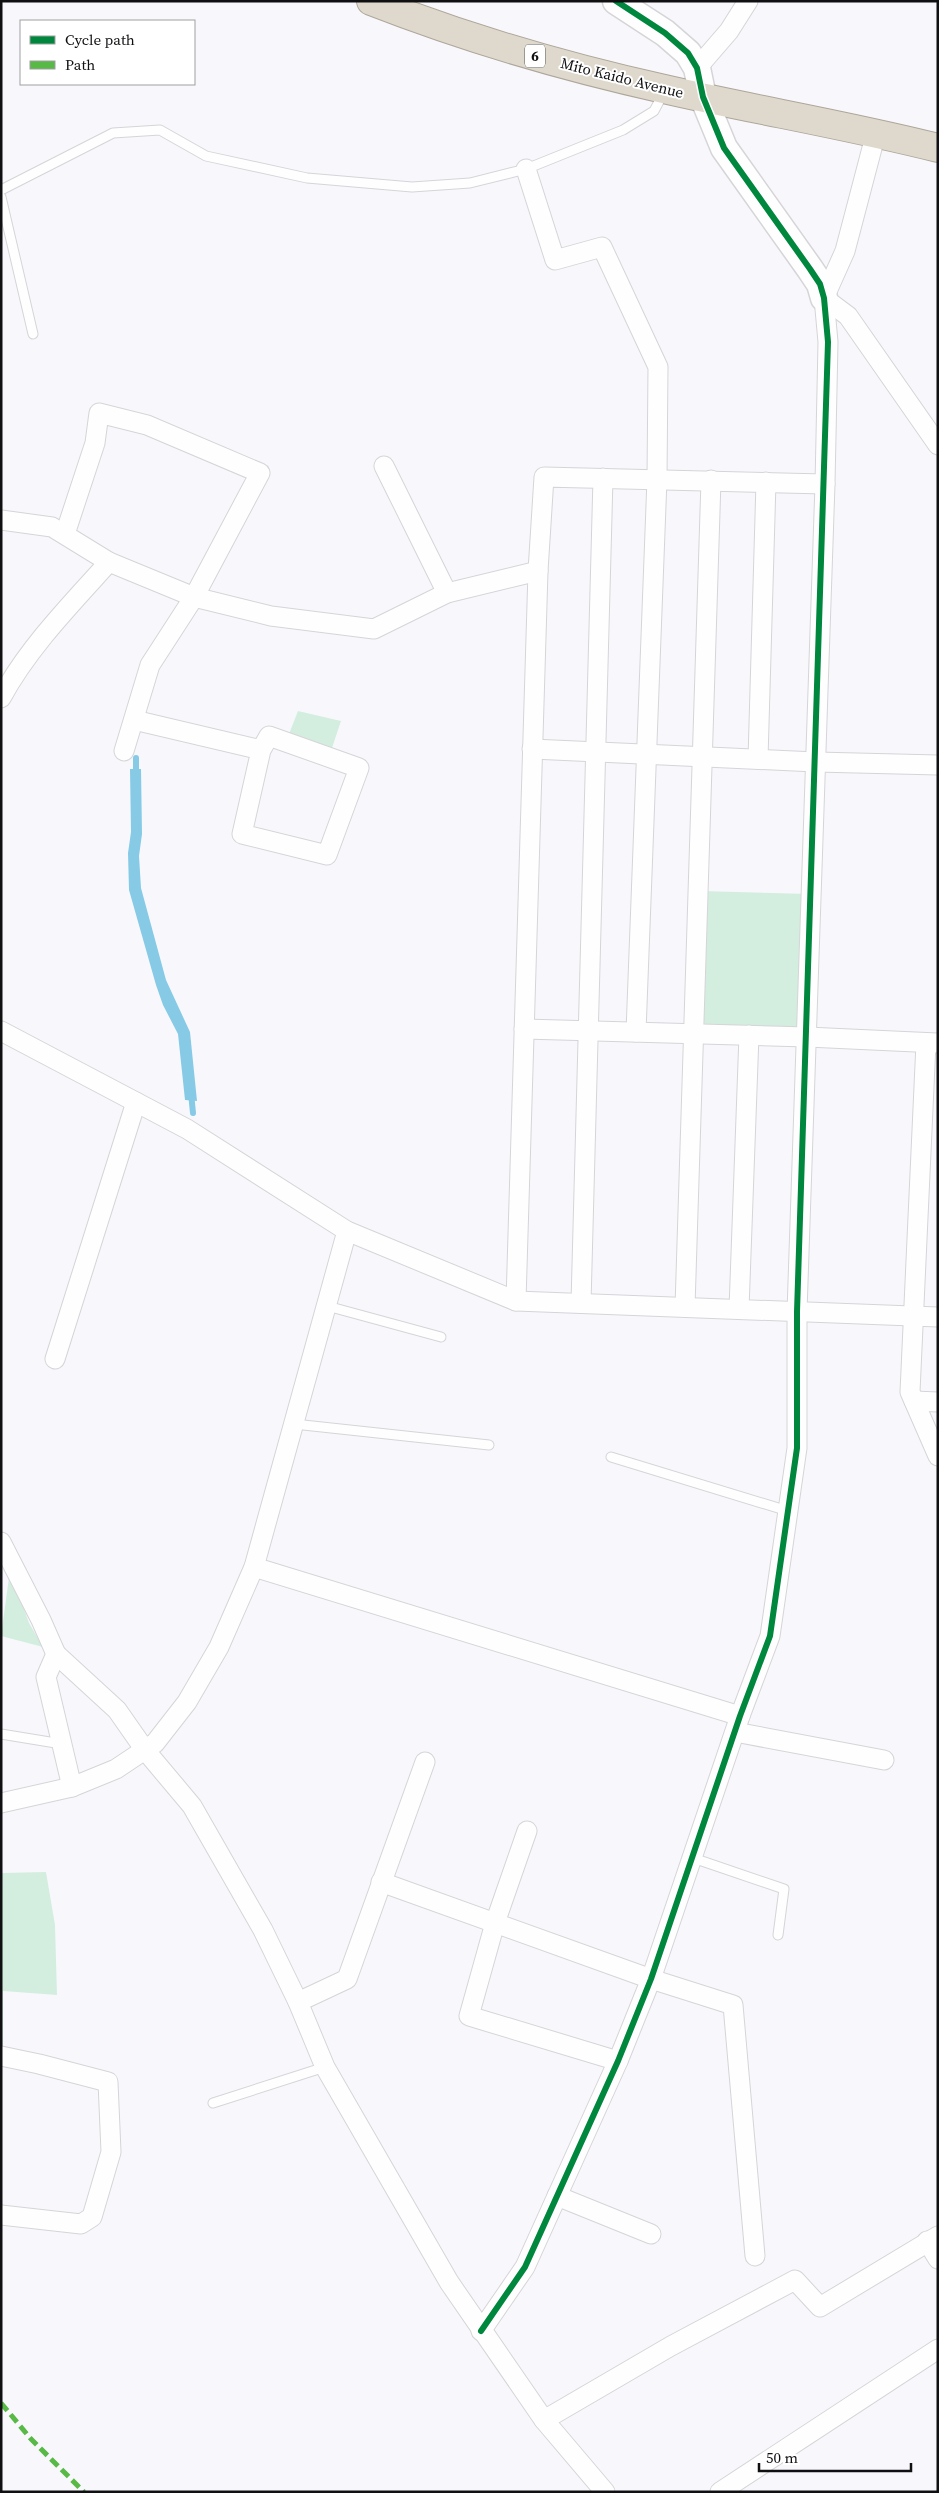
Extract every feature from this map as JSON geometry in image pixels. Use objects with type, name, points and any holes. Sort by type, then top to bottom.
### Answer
[{"type":"highway","name":"Mito Kaido Avenue","points":[[371,1],[412,17],[530,55],[665,90],[703,96],[876,132],[938,148]]},
{"type":"street","points":[[481,2330],[525,2267],[618,2061],[651,1979],[770,1636],[797,1448],[797,1312],[825,484],[828,342],[824,298],[820,284],[810,269],[724,148],[713,125],[703,96],[697,68],[688,53],[665,33],[616,1]]},
{"type":"street","points":[[697,68],[729,32],[748,1]]},
{"type":"street","points":[[824,298],[845,251],[876,132]]},
{"type":"street","points":[[526,169],[555,260],[602,247],[658,367],[657,479],[636,1032]]},
{"type":"street","points":[[824,298],[848,316],[938,445]]},
{"type":"street","points":[[65,534],[95,443],[99,413],[147,426],[260,473],[194,597],[150,665],[124,751]]},
{"type":"street","points":[[384,466],[447,593]]},
{"type":"street","points":[[516,1301],[538,571],[544,476],[825,484]]},
{"type":"street","points":[[581,1304],[603,478]]},
{"type":"street","points":[[685,1307],[712,480]]},
{"type":"street","points":[[758,759],[766,482]]},
{"type":"street","points":[[1,520],[52,527],[109,562],[194,597],[271,616],[374,629],[447,593],[538,571]]},
{"type":"street","points":[[1,698],[13,676],[69,607],[109,562]]},
{"type":"street","points":[[134,720],[261,750]]},
{"type":"street","points":[[269,736],[359,768],[327,855],[242,834],[261,750],[269,736]]},
{"type":"street","points":[[532,749],[816,762],[938,765]]},
{"type":"street","points":[[524,1029],[749,1035],[932,1043],[910,1392],[938,1456]]},
{"type":"street","points":[[1,1031],[187,1129],[347,1231],[516,1301],[938,1317]]},
{"type":"street","points":[[739,1309],[749,1035]]},
{"type":"street","points":[[56,1359],[136,1102]]},
{"type":"street","points":[[1,1802],[72,1788],[116,1769],[155,1743],[187,1702],[219,1647],[254,1567],[347,1231]]},
{"type":"street","points":[[914,1401],[938,1402]]},
{"type":"street","points":[[1,1542],[41,1620],[56,1654],[117,1710],[145,1750],[192,1806],[263,1930],[298,2002],[325,2066],[449,2282],[544,2420],[605,2492]]},
{"type":"street","points":[[254,1567],[738,1724],[884,1760]]},
{"type":"street","points":[[56,1654],[46,1677],[72,1788]]},
{"type":"street","points":[[298,2002],[347,1979],[425,1762]]},
{"type":"street","points":[[527,1831],[495,1923],[469,2016],[618,2061]]},
{"type":"street","points":[[382,1882],[651,1979],[733,2005],[755,2256]]},
{"type":"street","points":[[1,2056],[108,2082],[111,2152],[92,2217],[81,2224],[1,2215]]},
{"type":"street","points":[[557,2196],[651,2234]]},
{"type":"street","points":[[544,2420],[671,2346],[795,2280],[820,2307],[933,2238],[938,2259]]},
{"type":"street","points":[[720,2492],[938,2349]]},
{"type":"lane","points":[[1,190],[113,133],[160,130],[206,156],[307,178],[412,187],[470,183],[526,169],[623,130],[654,111],[665,90]]},
{"type":"lane","points":[[1,197],[33,334]]},
{"type":"lane","points":[[327,1306],[441,1337]]},
{"type":"lane","points":[[294,1424],[489,1445]]},
{"type":"lane","points":[[611,1457],[788,1511]]},
{"type":"lane","points":[[1,1734],[62,1744]]},
{"type":"lane","points":[[692,1858],[784,1889],[778,1935]]},
{"type":"lane","points":[[213,2103],[325,2066]]},
{"type":"green space","points":[[298,711],[341,721],[330,754],[287,739]]},
{"type":"green space","points":[[702,891],[810,894],[807,1032],[699,1030]]},
{"type":"green space","points":[[10,1570],[29,1623],[43,1647],[1,1636]]},
{"type":"green space","points":[[46,1872],[55,1925],[57,1995],[3,1991],[3,2053],[1,2053],[1,1873]]},
{"type":"water","points":[[130,769],[141,769],[142,834],[139,856],[141,888],[166,980],[190,1032],[197,1101],[185,1100],[178,1034],[163,1005],[156,985],[129,890],[128,853],[131,832]]},
{"type":"waterway","points":[[136,758],[136,777]]},
{"type":"waterway","points":[[191,1093],[193,1113]]},
{"type":"marked path","points":[[1,2403],[31,2439],[84,2492]]},
{"type":"cycle path","points":[[481,2331],[525,2267],[618,2061],[651,1979],[740,1716],[770,1636],[797,1448],[797,1312],[828,342],[824,298],[820,284],[724,148],[703,97],[697,68],[688,53],[665,33],[616,1]]}]
